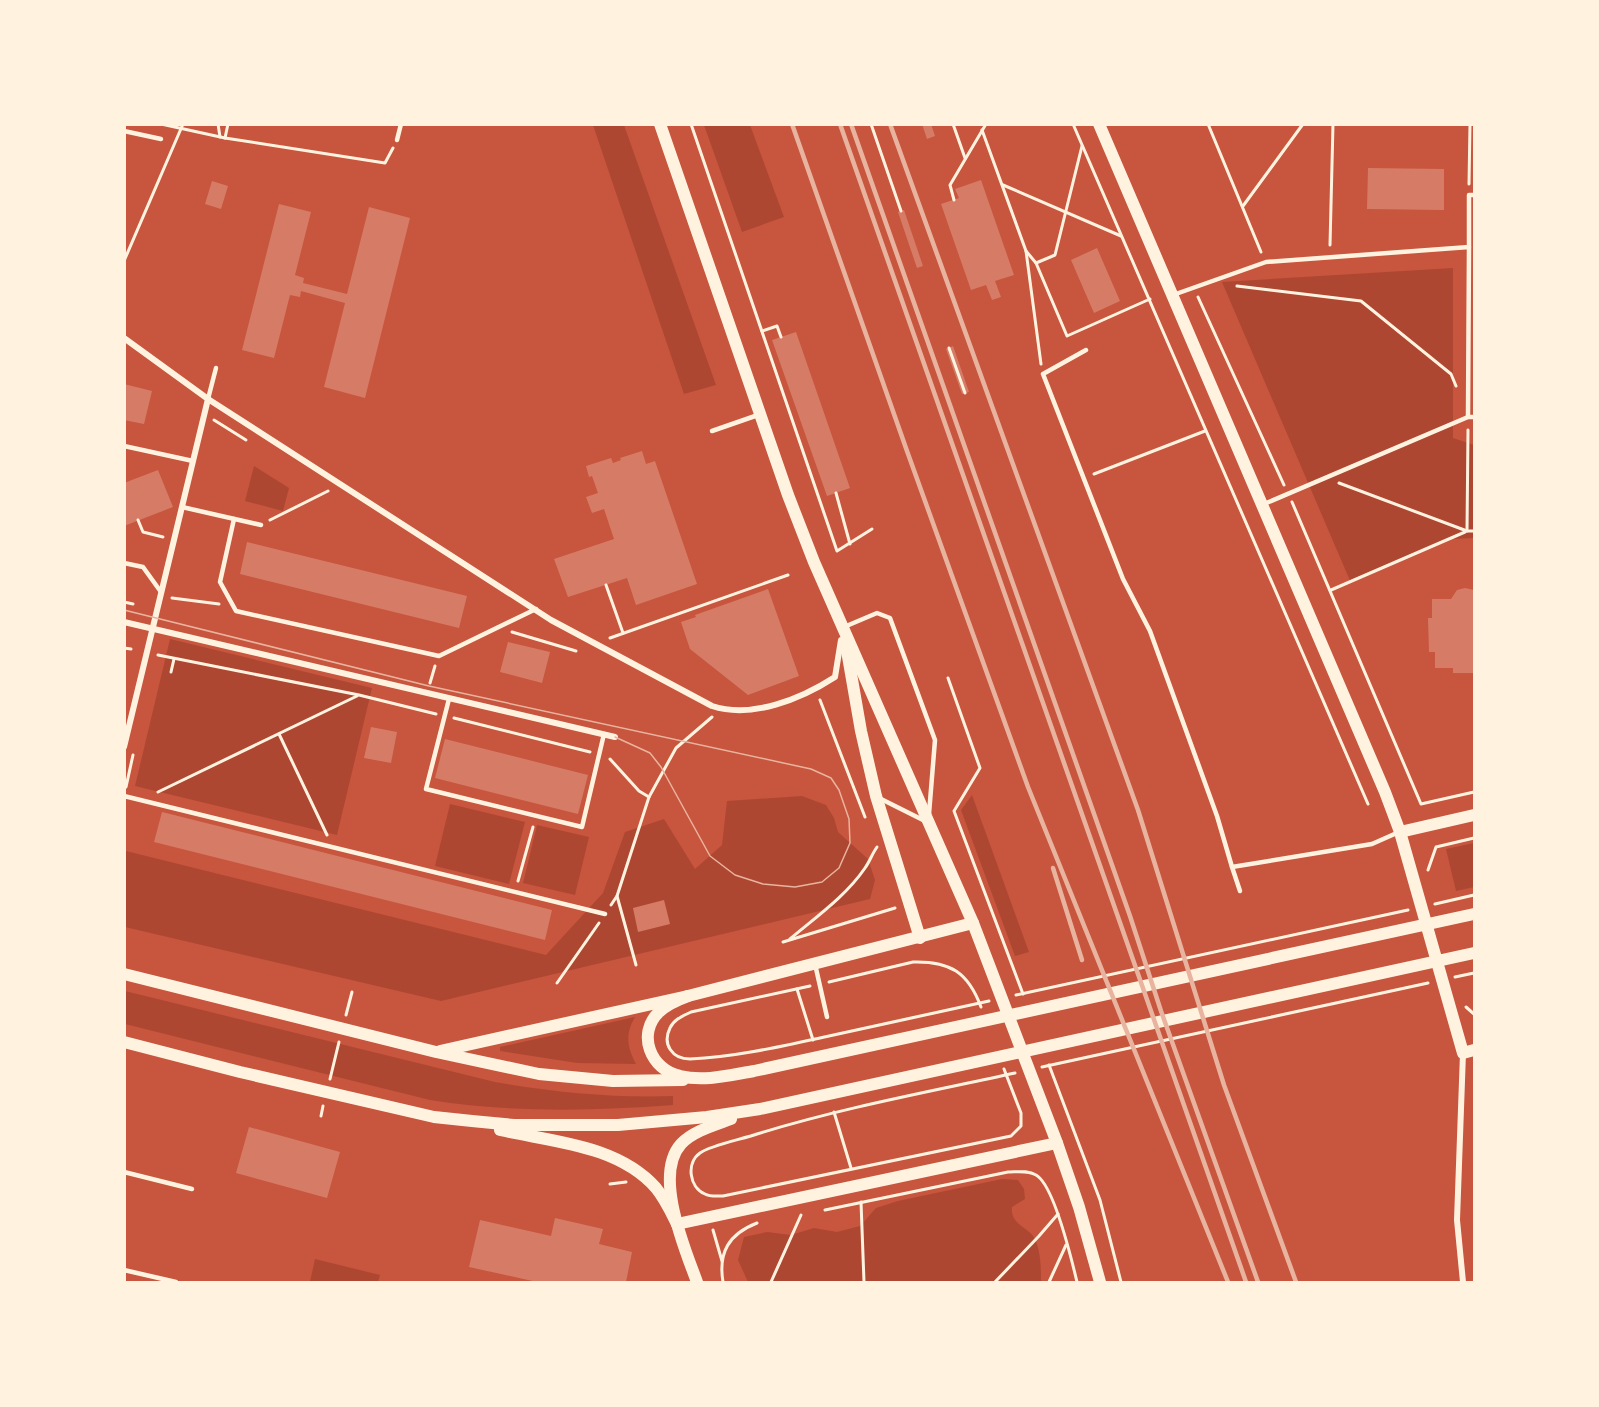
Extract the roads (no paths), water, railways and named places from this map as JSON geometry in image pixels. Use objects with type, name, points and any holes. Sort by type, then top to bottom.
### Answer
[{"type":"main road","points":[[660,124],[801,529],[973,923],[1057,1143],[1079,1207],[1100,1282]]},
{"type":"main road","points":[[1099,124],[1385,792],[1400,832],[1469,1052]]},
{"type":"main road","points":[[843,627],[861,731],[876,796],[920,938]]},
{"type":"main road","points":[[1400,832],[1474,815]]},
{"type":"main road","points":[[124,974],[436,1052],[539,1074],[613,1081],[696,1079],[803,1061],[1474,914]]},
{"type":"main road","points":[[436,1052],[688,996],[973,923]]},
{"type":"main road","points":[[434,1117],[514,1125],[570,1126],[670,1121],[760,1109],[1474,953]]},
{"type":"main road","points":[[688,996],[670,1003],[651,1022],[647,1036],[648,1049],[654,1061],[665,1071],[696,1079]]},
{"type":"main road","points":[[124,1042],[434,1117],[591,1150],[630,1166],[658,1190],[677,1224]]},
{"type":"main road","points":[[697,1282],[672,1208],[671,1175],[674,1157],[680,1145],[690,1136],[760,1109]]},
{"type":"main road","points":[[677,1224],[1057,1143]]},
{"type":"street","points":[[124,339],[208,399],[536,609],[698,699],[721,709],[743,711],[766,707],[816,689],[835,677],[843,627]]},
{"type":"street","points":[[124,747],[208,399]]},
{"type":"street","points":[[124,622],[615,737]]},
{"type":"street","points":[[1463,1282],[1457,1220],[1469,1052]]},
{"type":"lane","points":[[397,140],[401,124]]},
{"type":"lane","points":[[124,131],[161,139]]},
{"type":"lane","points":[[1468,417],[1469,247],[1472,195]]},
{"type":"lane","points":[[1173,295],[1266,262],[1469,247]]},
{"type":"lane","points":[[1086,350],[1043,374],[1123,579],[1150,630],[1213,807],[1240,891]]},
{"type":"lane","points":[[208,399],[216,368]]},
{"type":"lane","points":[[712,432],[760,414]]},
{"type":"lane","points":[[1263,504],[1468,417],[1474,417]]},
{"type":"lane","points":[[124,446],[193,460]]},
{"type":"lane","points":[[182,507],[261,525]]},
{"type":"lane","points":[[234,519],[220,582],[236,611],[439,656],[499,629],[536,609]]},
{"type":"lane","points":[[124,563],[143,567],[161,592]]},
{"type":"lane","points":[[843,627],[877,613],[890,618],[935,740],[928,822],[876,796]]},
{"type":"lane","points":[[448,699],[426,789],[582,827],[604,734]]},
{"type":"lane","points":[[124,796],[605,914]]},
{"type":"lane","points":[[1232,867],[1372,844],[1400,832]]},
{"type":"lane","points":[[815,964],[827,1017]]},
{"type":"lane","points":[[124,1172],[192,1189]]},
{"type":"lane","points":[[124,1270],[177,1282]]},
{"type":"tram line","points":[[124,610],[429,686],[811,769],[831,778],[839,790],[849,819],[850,843],[839,868],[822,882],[795,887],[763,884],[735,875],[710,856],[661,767],[650,753],[615,737]]},
{"type":"railway","points":[[792,124],[1028,787],[1228,1282]]},
{"type":"railway","points":[[840,124],[1246,1282]]},
{"type":"railway","points":[[851,124],[1258,1282]]},
{"type":"railway","points":[[890,124],[1138,810],[1224,1085],[1296,1282]]},
{"type":"railway","points":[[1053,868],[1082,960]]}]
